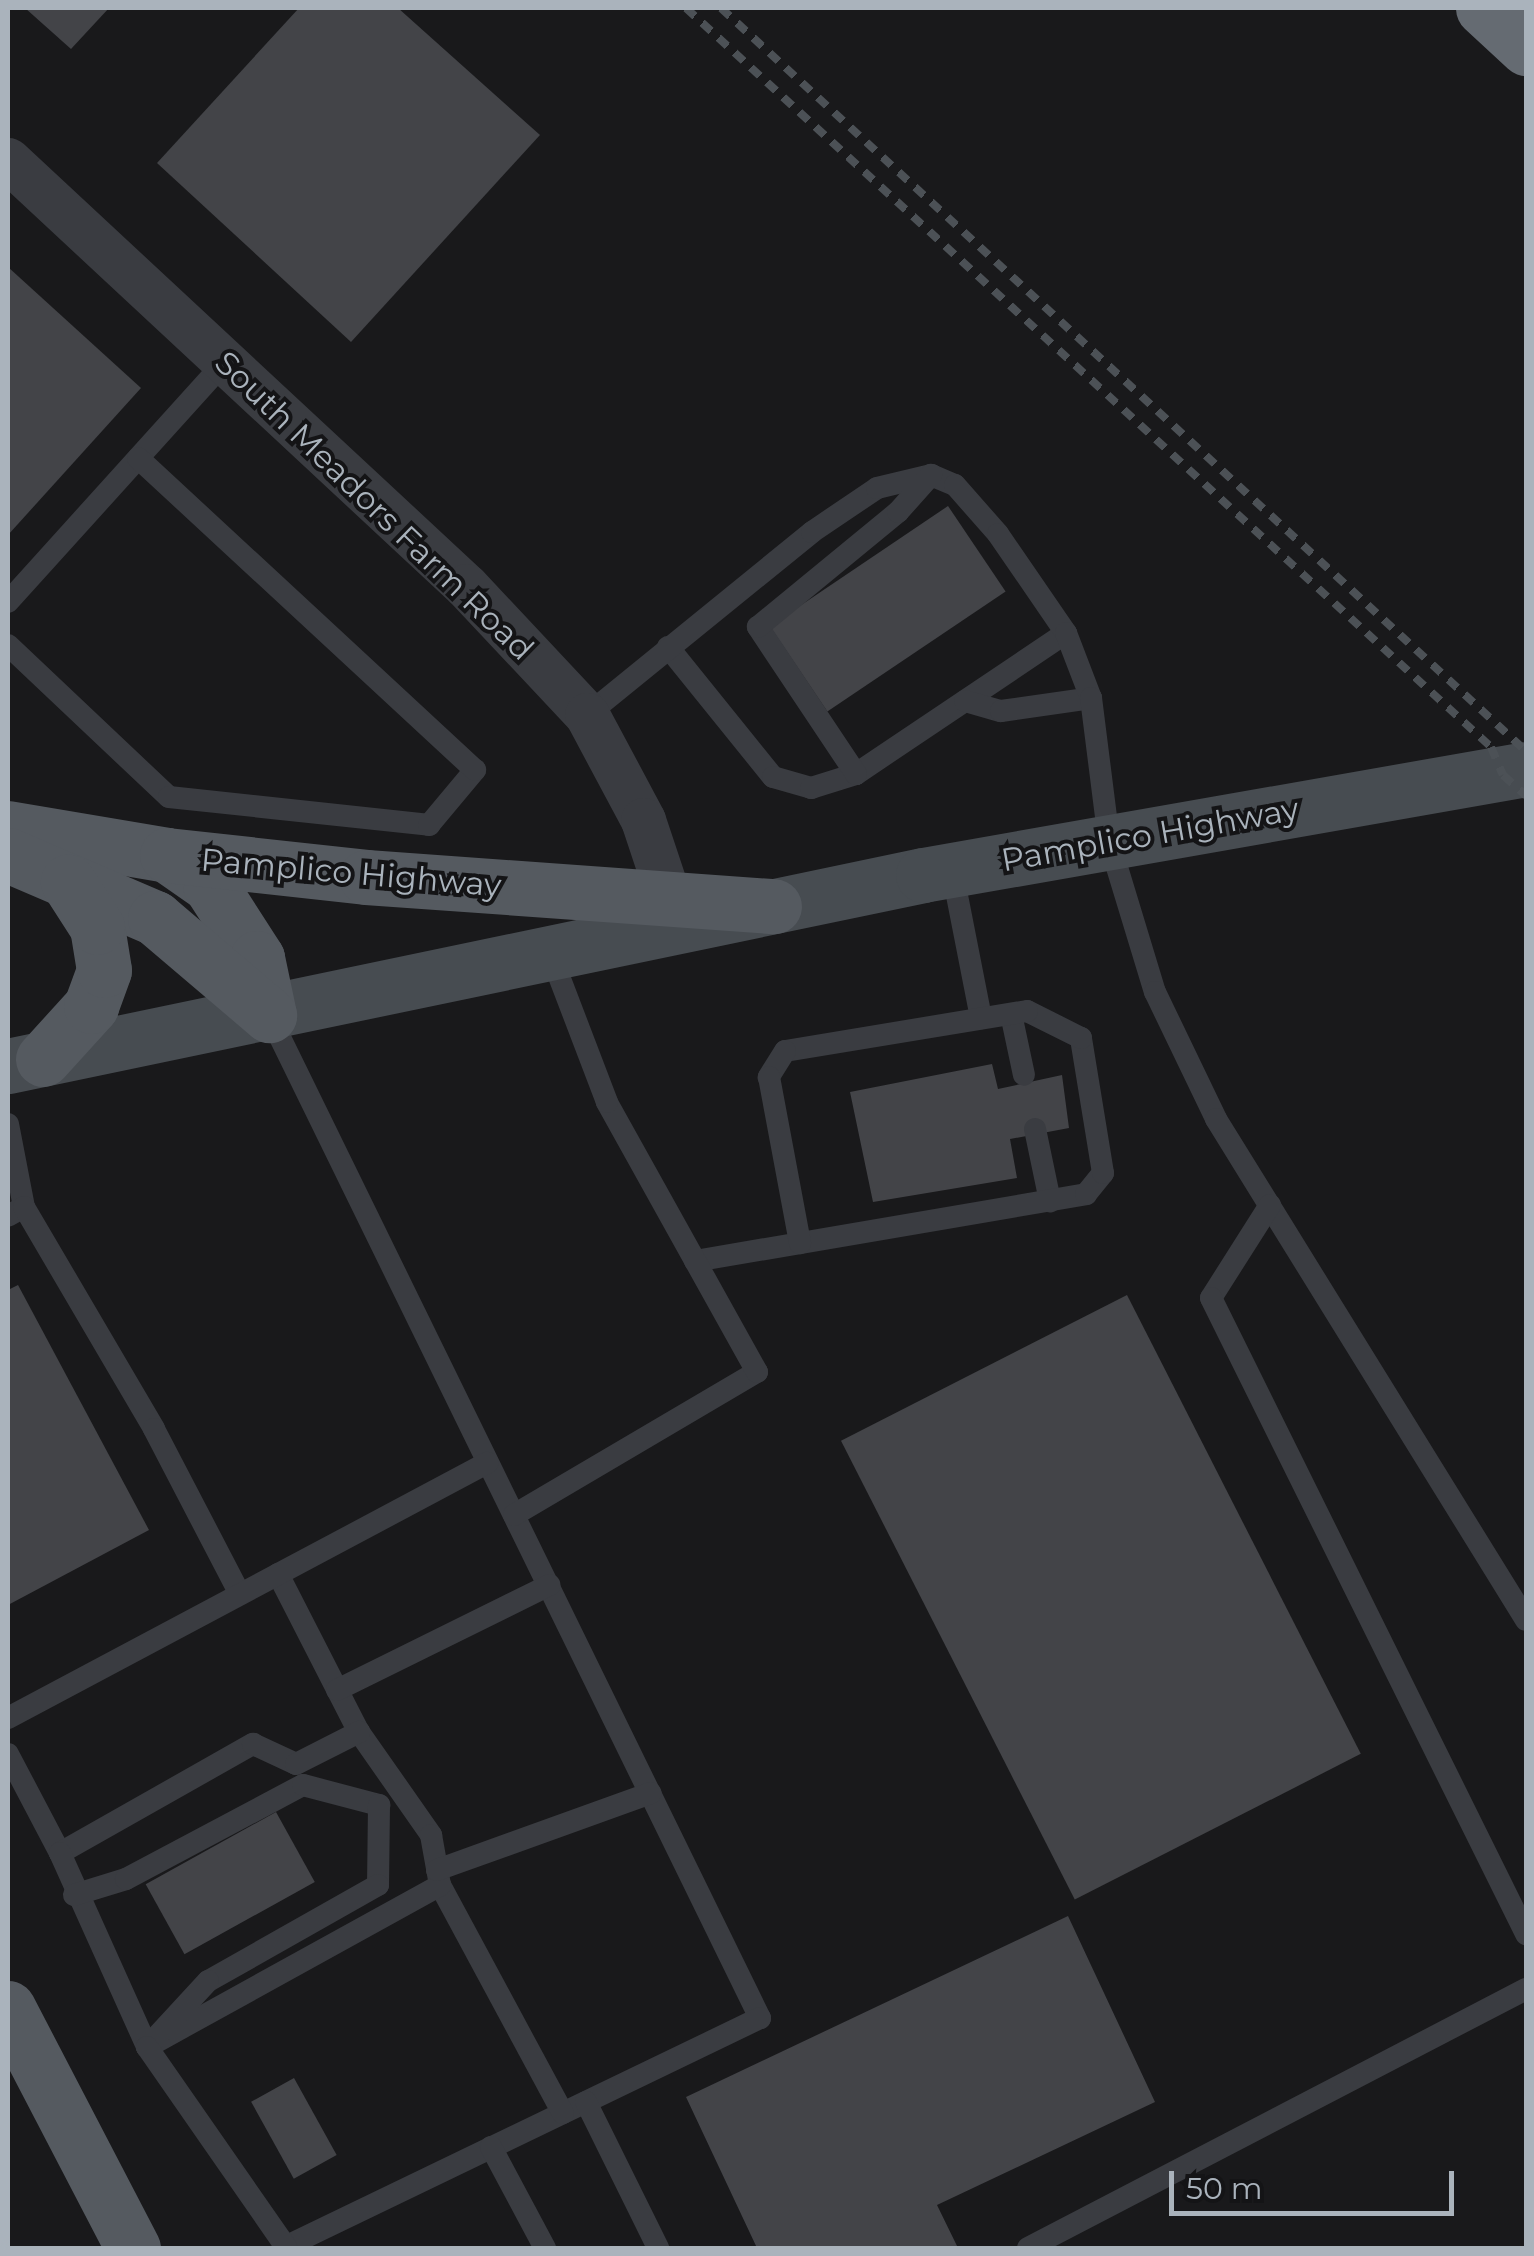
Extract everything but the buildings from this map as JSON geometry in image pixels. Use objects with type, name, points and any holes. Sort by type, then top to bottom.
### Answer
[{"type":"highway","points":[[1483,8],[1526,48]]},
{"type":"main road","name":"Pamplico Highway","points":[[25,1063],[952,870],[1526,769]]},
{"type":"main road","name":"Pamplico Highway","points":[[8,828],[167,855],[670,901],[774,906]]},
{"type":"main road","name":"Pamplico Highway","points":[[167,855],[210,885],[240,922],[258,958],[269,1014]]},
{"type":"main road","points":[[8,856],[176,931],[220,978],[269,1014]]},
{"type":"main road","points":[[25,1063],[91,1006],[104,970],[97,927],[68,882]]},
{"type":"main road","points":[[8,2008],[133,2248]]},
{"type":"street","name":"South Meadors Farm Road","points":[[8,160],[466,586],[586,715],[643,820],[670,901]]},
{"type":"lane","points":[[8,602],[225,362]]},
{"type":"lane","points":[[8,644],[170,798],[429,825],[474,770],[138,458]]},
{"type":"lane","points":[[586,715],[668,647],[877,488],[931,475],[954,485],[998,534],[1066,633],[1091,698],[1108,841],[1155,992],[1216,1118],[1526,1620]]},
{"type":"lane","points":[[856,774],[758,628],[898,512],[931,475]]},
{"type":"lane","points":[[668,647],[773,777],[811,788],[856,774],[1066,633]]},
{"type":"lane","points":[[966,701],[1001,711],[1091,698]]},
{"type":"lane","points":[[952,870],[981,1018]]},
{"type":"lane","points":[[514,1515],[756,1372],[607,1102],[550,953]]},
{"type":"lane","points":[[695,1261],[1086,1194],[1103,1173],[1081,1038],[1027,1011],[785,1051],[769,1077],[800,1242]]},
{"type":"lane","points":[[8,1754],[60,1853],[74,1895],[147,2046],[284,2248],[760,2018],[269,1014]]},
{"type":"lane","points":[[1010,1014],[1024,1075]]},
{"type":"lane","points":[[8,1124],[16,1211],[154,1429],[240,1594]]},
{"type":"lane","points":[[1035,1129],[1050,1201]]},
{"type":"lane","points":[[1270,1205],[1211,1298],[1526,1934]]},
{"type":"lane","points":[[8,1718],[487,1463]]},
{"type":"lane","points":[[278,1574],[359,1732],[430,1835],[438,1878],[562,2113]]},
{"type":"lane","points":[[337,1690],[549,1585]]},
{"type":"lane","points":[[60,1853],[254,1744],[296,1764],[359,1732]]},
{"type":"lane","points":[[74,1895],[126,1878],[303,1785],[379,1805],[378,1885],[208,1982],[147,2046]]},
{"type":"lane","points":[[147,2046],[438,1878],[651,1792]]},
{"type":"lane","points":[[1028,2248],[1526,1990]]},
{"type":"lane","points":[[586,2102],[658,2248]]},
{"type":"lane","points":[[492,2147],[545,2248]]},
{"type":"railway","points":[[686,8],[1491,747],[1503,775],[1526,796]]},
{"type":"railway","points":[[721,8],[1526,751]]}]
